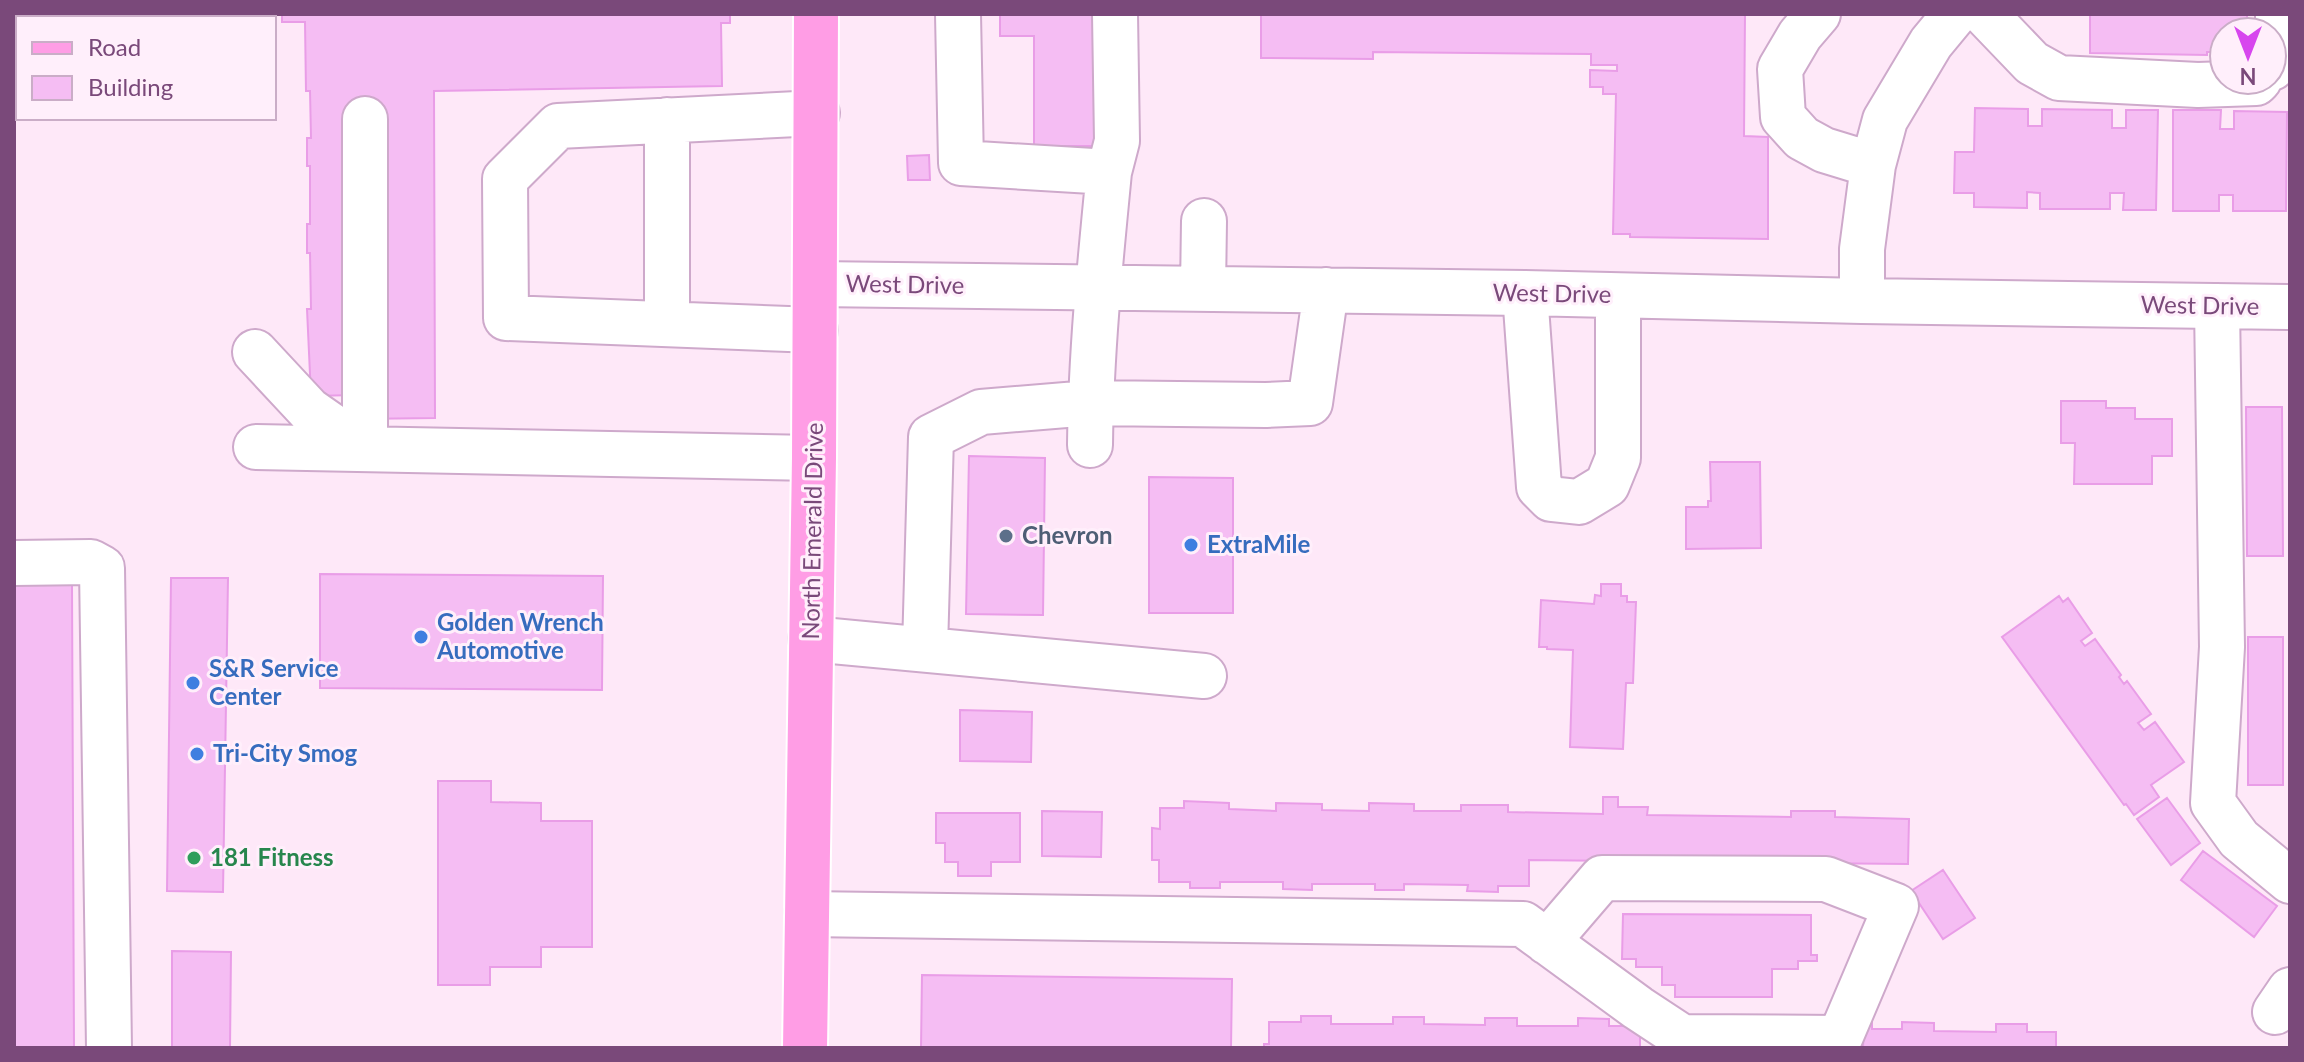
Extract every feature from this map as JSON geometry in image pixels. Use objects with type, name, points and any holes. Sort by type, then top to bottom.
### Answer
[{"type":"main road","name":"North Emerald Drive","points":[[805,1048],[814,458],[816,14]]},
{"type":"street","points":[[958,14],[961,163],[1109,172]]},
{"type":"street","points":[[1090,424],[1109,172],[1117,141],[1115,14]]},
{"type":"street","points":[[1818,14],[1800,35],[1780,69],[1783,117],[1802,138],[1824,150],[1873,165]]},
{"type":"street","points":[[1862,301],[1862,249],[1873,165],[1885,120],[1931,43],[1955,14]]},
{"type":"street","points":[[1985,14],[2032,63],[2059,78],[2208,85]]},
{"type":"street","points":[[815,330],[506,318],[505,179],[558,126],[817,113]]},
{"type":"street","points":[[365,119],[365,449]]},
{"type":"street","points":[[667,120],[667,324]]},
{"type":"street","points":[[1203,289],[1204,221]]},
{"type":"street","name":"West Drive","points":[[815,284],[2290,307]]},
{"type":"street","points":[[925,649],[931,437],[981,412],[1090,424],[1310,403],[1326,290]]},
{"type":"street","points":[[1525,293],[1539,487],[1551,499],[1579,502],[1607,485],[1618,458],[1618,296]]},
{"type":"street","points":[[2217,306],[2222,647],[2213,803],[2239,839],[2290,881]]},
{"type":"street","points":[[255,352],[309,410],[365,449]]},
{"type":"street","points":[[256,447],[814,458]]},
{"type":"street","points":[[14,563],[91,562],[102,568],[109,1048]]},
{"type":"street","points":[[811,639],[1204,676]]},
{"type":"street","points":[[807,914],[1523,924],[1547,942],[1638,1008],[1682,1037],[1840,1038],[1896,906],[1826,879],[1602,878],[1547,942]]},
{"type":"building","points":[[51,14],[107,14],[107,16]]},
{"type":"building","points":[[282,14],[730,14],[730,23],[721,23],[722,86],[434,91],[435,418],[357,419],[356,395],[311,396],[307,309],[311,309],[310,253],[307,253],[310,166],[307,166],[307,138],[311,138],[310,91],[306,91],[305,22],[282,22]]},
{"type":"building","points":[[1000,14],[1104,14],[1104,146],[1034,146],[1034,36],[1000,36]]},
{"type":"building","points":[[1261,14],[1745,14],[1744,136],[1768,137],[1768,239],[1630,237],[1630,234],[1613,234],[1616,94],[1603,94],[1603,87],[1590,87],[1590,70],[1617,71],[1617,65],[1591,65],[1591,54],[1373,52],[1373,59],[1261,58]]},
{"type":"building","points":[[2090,14],[2247,14],[2208,16],[2207,55],[2090,53]]},
{"type":"building","points":[[1975,108],[2028,109],[2028,126],[2042,126],[2042,109],[2112,110],[2112,128],[2126,128],[2126,110],[2158,110],[2156,210],[2123,210],[2124,193],[2110,193],[2110,209],[2040,209],[2040,193],[2027,192],[2027,208],[1974,207],[1974,193],[1954,193],[1955,152],[1974,152]]},
{"type":"building","points":[[2173,110],[2221,110],[2220,129],[2234,129],[2234,111],[2287,112],[2286,211],[2233,211],[2233,195],[2219,195],[2219,211],[2173,211]]},
{"type":"building","points":[[929,155],[930,180],[908,180],[907,156]]},
{"type":"building","points":[[2061,401],[2106,401],[2106,408],[2135,408],[2135,419],[2172,419],[2172,456],[2152,456],[2152,484],[2074,484],[2075,443],[2061,443]]},
{"type":"building","points":[[2246,407],[2282,407],[2283,556],[2247,556]]},
{"type":"building","name":"Chevron","points":[[969,456],[1045,458],[1043,615],[966,614]]},
{"type":"building","points":[[1710,462],[1760,462],[1761,548],[1686,549],[1686,507],[1708,507],[1708,501],[1711,501]]},
{"type":"building","name":"ExtraMile","points":[[1149,477],[1233,478],[1233,613],[1149,613]]},
{"type":"building","points":[[320,574],[603,576],[602,690],[320,688]]},
{"type":"building","points":[[171,578],[228,578],[223,892],[167,891]]},
{"type":"building","points":[[1601,584],[1621,584],[1621,596],[1627,596],[1627,602],[1636,602],[1633,683],[1626,683],[1623,749],[1570,747],[1573,650],[1539,647],[1541,600],[1594,604],[1595,595],[1601,596]]},
{"type":"building","points":[[14,585],[72,585],[74,1048],[14,1048]]},
{"type":"building","points":[[2059,596],[2063,602],[2068,598],[2092,633],[2081,641],[2085,646],[2095,639],[2124,684],[2127,681],[2151,714],[2138,723],[2144,730],[2155,722],[2184,762],[2151,785],[2159,797],[2134,815],[2002,637]]},
{"type":"building","points":[[2248,637],[2283,637],[2283,785],[2248,785]]},
{"type":"building","points":[[960,710],[1032,712],[1031,762],[960,761]]},
{"type":"building","points":[[438,781],[491,781],[491,802],[541,803],[541,821],[592,821],[592,947],[541,947],[541,967],[490,967],[490,985],[438,985]]},
{"type":"building","points":[[1603,797],[1618,797],[1618,807],[1648,807],[1647,815],[1791,817],[1791,811],[1835,811],[1835,817],[1909,819],[1908,864],[1529,860],[1529,886],[1498,886],[1498,892],[1467,891],[1468,885],[1404,884],[1404,890],[1375,890],[1375,884],[1312,884],[1312,890],[1283,889],[1283,882],[1220,882],[1220,888],[1190,888],[1190,882],[1159,882],[1159,860],[1152,860],[1152,828],[1160,829],[1160,808],[1184,808],[1184,801],[1229,803],[1229,809],[1276,811],[1276,803],[1322,804],[1322,810],[1369,811],[1369,803],[1414,804],[1414,811],[1461,811],[1461,805],[1508,805],[1508,812],[1603,814]]},
{"type":"building","points":[[2167,798],[2200,843],[2171,865],[2137,819]]},
{"type":"building","points":[[1042,811],[1102,812],[1101,857],[1042,856]]},
{"type":"building","points":[[936,813],[1020,813],[1020,862],[991,862],[991,876],[958,876],[958,862],[945,862],[945,843],[936,843]]},
{"type":"building","points":[[2203,851],[2277,906],[2254,937],[2181,880]]},
{"type":"building","points":[[1943,870],[1975,918],[1943,939],[1911,891]]},
{"type":"building","points":[[1623,914],[1811,915],[1811,955],[1817,955],[1817,961],[1798,961],[1798,969],[1772,969],[1772,997],[1675,997],[1675,985],[1662,985],[1662,967],[1636,967],[1636,959],[1622,959]]},
{"type":"building","points":[[172,951],[231,952],[230,1048],[172,1048]]},
{"type":"building","points":[[922,975],[1232,979],[1231,1048],[921,1048]]},
{"type":"building","points":[[1301,1016],[1331,1016],[1331,1024],[1393,1024],[1393,1017],[1424,1017],[1424,1024],[1485,1025],[1485,1018],[1517,1018],[1517,1026],[1578,1026],[1578,1018],[1609,1019],[1609,1026],[1640,1026],[1640,1048],[1264,1048],[1264,1044],[1269,1044],[1269,1022],[1301,1022]]},
{"type":"building","points":[[1864,1019],[1872,1019],[1872,1029],[1902,1029],[1902,1022],[1934,1023],[1934,1031],[1996,1032],[1996,1024],[2027,1024],[2027,1032],[2056,1032],[2056,1048],[1863,1048]]},
{"type":"place","name":"Chevron","points":[[1006,536]]},
{"type":"place","name":"ExtraMile","points":[[1191,545]]},
{"type":"place","name":"Golden Wrench Automotive","points":[[421,637]]},
{"type":"place","name":"S&R Service Center","points":[[193,683]]},
{"type":"place","name":"Tri-City Smog","points":[[197,754]]},
{"type":"place","name":"181 Fitness","points":[[194,858]]}]
